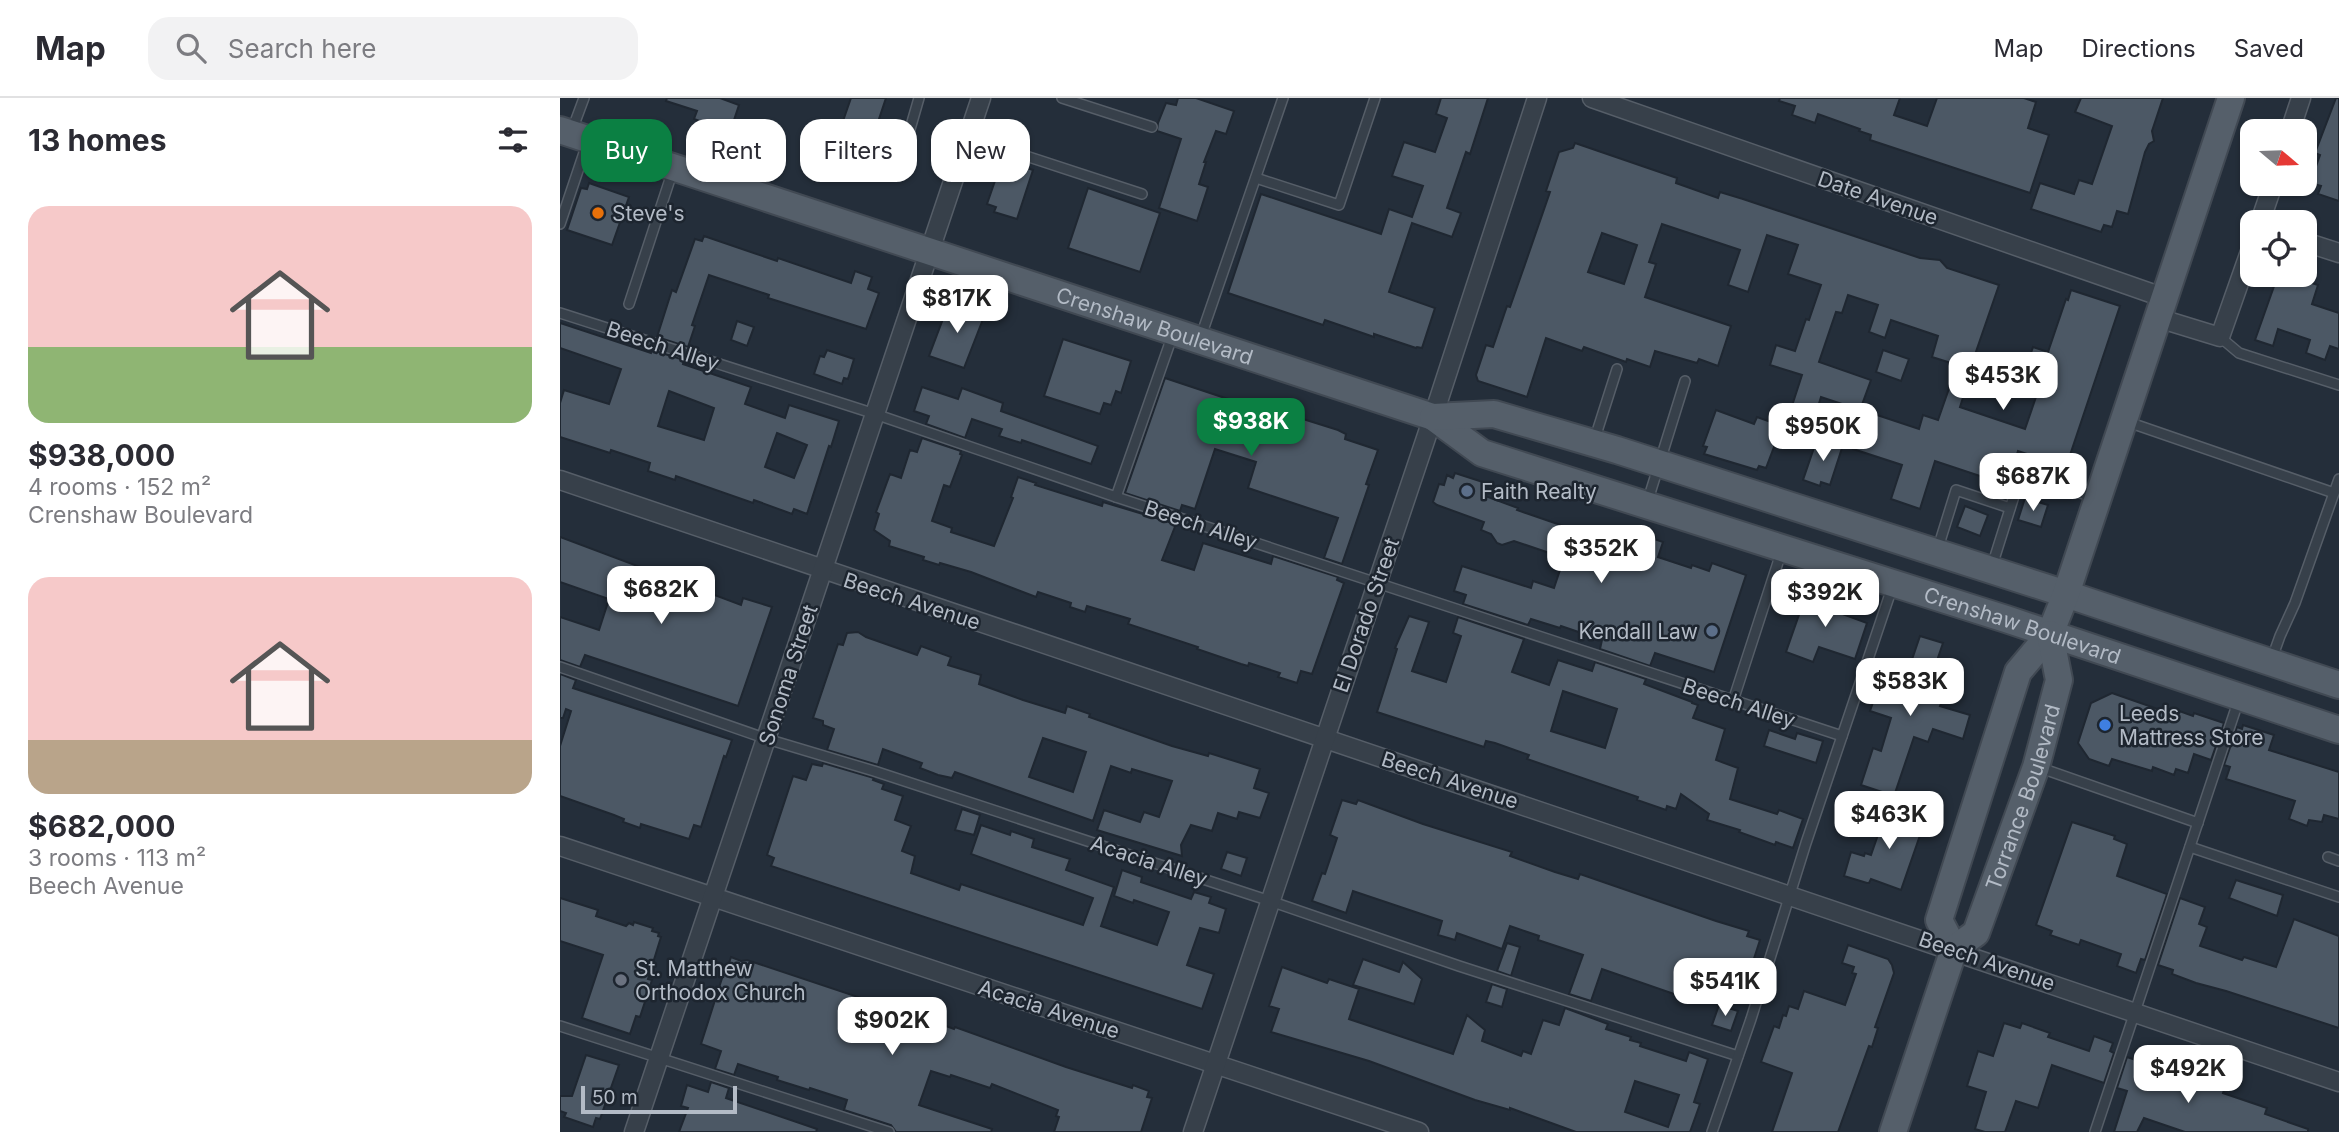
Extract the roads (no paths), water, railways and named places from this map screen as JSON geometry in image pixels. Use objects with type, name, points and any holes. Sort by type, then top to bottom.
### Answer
[{"type":"main road","name":"Torrance Boulevard","points":[[1954,949],[1939,920],[2018,671],[2050,634],[2066,594],[2231,98]]},
{"type":"main road","name":"Crenshaw Boulevard","points":[[573,134],[1433,417],[1482,453],[1893,583],[2339,730]]},
{"type":"main road","name":"Crenshaw Boulevard","points":[[1433,417],[1494,414],[1593,443],[1991,569],[2339,685]]},
{"type":"main road","name":"Torrance Boulevard","points":[[1893,1132],[1954,949],[1976,933],[2036,767],[2059,680],[2050,634]]},
{"type":"street","name":"Sonoma Street","points":[[974,119],[981,98]]},
{"type":"street","name":"El Dorado Street","points":[[1192,1132],[1433,417],[1537,98]]},
{"type":"street","name":"Date Avenue","points":[[1592,98],[2161,308]]},
{"type":"street","points":[[2294,119],[2301,98]]},
{"type":"street","name":"Sonoma Street","points":[[634,1132],[953,182]]},
{"type":"street","points":[[2317,246],[2339,253]]},
{"type":"street","points":[[2161,308],[2220,337],[2240,280]]},
{"type":"street","name":"Beech Avenue","points":[[560,480],[823,571],[1954,949],[2339,1082]]},
{"type":"street","name":"Acacia Avenue","points":[[560,846],[1419,1132]]},
{"type":"lane","points":[[560,224],[573,134],[584,98]]},
{"type":"lane","points":[[913,119],[919,98]]},
{"type":"lane","points":[[1062,98],[1152,127]]},
{"type":"lane","points":[[1200,341],[1283,98]]},
{"type":"lane","points":[[1256,178],[1339,205],[1376,98]]},
{"type":"lane","points":[[1030,157],[1142,194]]},
{"type":"lane","points":[[629,304],[674,168]]},
{"type":"lane","name":"Beech Alley","points":[[560,313],[875,414],[1116,498],[1842,736]]},
{"type":"lane","points":[[1116,498],[1174,332]]},
{"type":"lane","points":[[2220,337],[2239,353],[2339,385]]},
{"type":"lane","points":[[1593,443],[1617,369]]},
{"type":"lane","points":[[1646,506],[1685,381]]},
{"type":"lane","points":[[2124,421],[2334,493]]},
{"type":"lane","points":[[1991,569],[2021,474],[2098,499]]},
{"type":"lane","points":[[2270,663],[2295,603],[2339,479]]},
{"type":"lane","points":[[1937,552],[1956,490],[2010,508]]},
{"type":"lane","points":[[1733,701],[1783,548]]},
{"type":"lane","points":[[1712,1132],[1893,583]]},
{"type":"lane","name":"Acacia Alley","points":[[560,667],[767,739],[874,771],[1738,1056]]},
{"type":"lane","points":[[2095,1132],[2239,697]]},
{"type":"lane","points":[[2036,767],[2198,824]]},
{"type":"lane","points":[[2190,847],[2339,897]]},
{"type":"lane","points":[[2328,857],[2339,861]]},
{"type":"lane","points":[[560,1026],[888,1132]]},
{"type":"place","name":"Steve's","points":[[598,213]]},
{"type":"place","name":"Faith Realty","points":[[1467,491]]},
{"type":"place","name":"Kendall Law","points":[[1712,631]]},
{"type":"place","name":"Leeds Mattress Store","points":[[2105,725]]},
{"type":"place","name":"St. Matthew Orthodox Church","points":[[621,980]]}]
